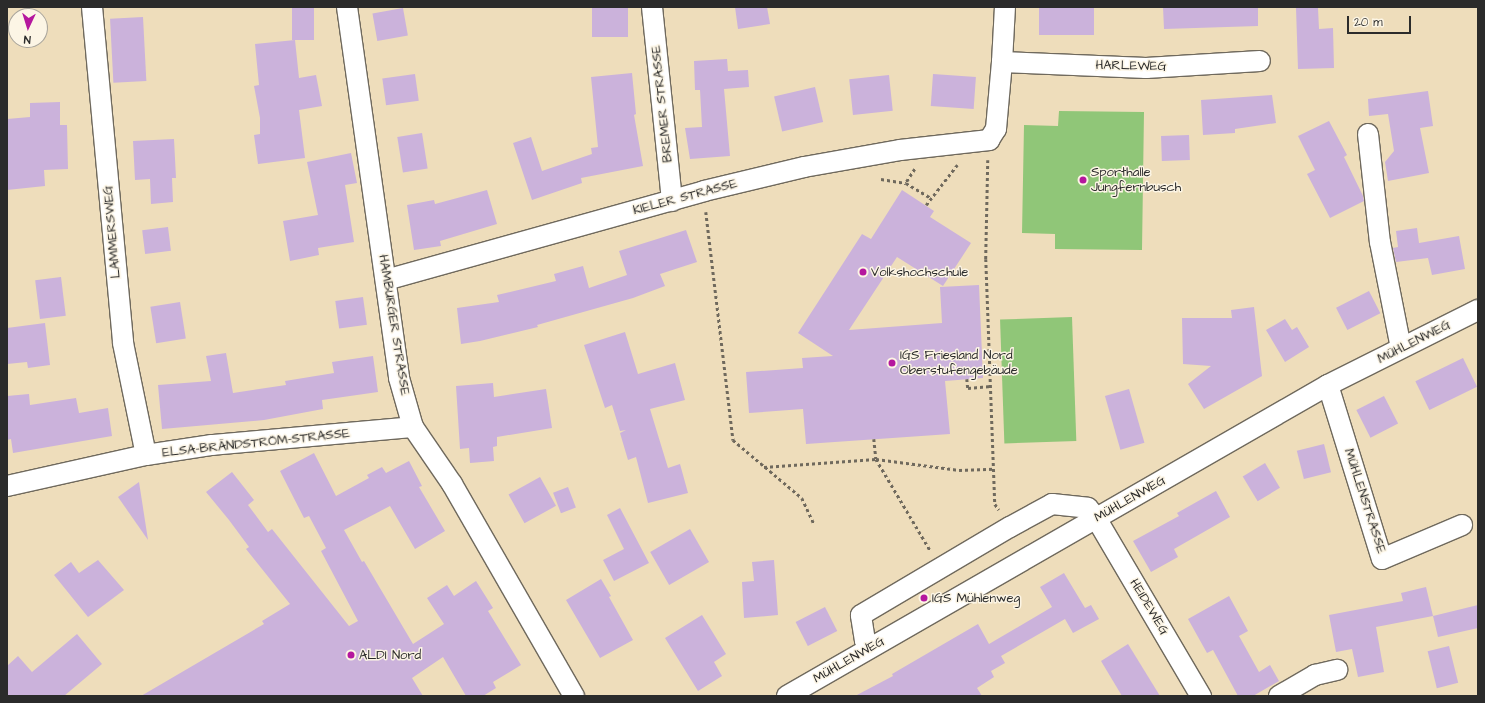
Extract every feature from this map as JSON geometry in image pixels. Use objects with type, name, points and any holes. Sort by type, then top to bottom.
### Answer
[{"type":"street","name":"LAMMERSWEG","points":[[92,7],[123,343],[146,455]]},
{"type":"street","name":"HAMBURGER STRASSE","points":[[347,7],[399,378],[413,427],[452,484],[574,696]]},
{"type":"street","name":"BREMER STRASSE","points":[[652,7],[672,201]]},
{"type":"street","points":[[982,140],[996,129],[1005,7]]},
{"type":"street","name":"HARLEWEG","points":[[1002,62],[1146,68],[1260,62]]},
{"type":"street","points":[[1368,134],[1380,242],[1401,348]]},
{"type":"street","name":"KIELER STRASSE","points":[[386,280],[704,191],[804,167],[982,140]]},
{"type":"street","name":"MÜHLENWEG","points":[[786,696],[1328,385],[1478,310]]},
{"type":"street","name":"MÜHLENSTRASSE","points":[[1328,385],[1382,559],[1462,525]]},
{"type":"street","name":"ELSA-BRÄNDSTRÖM-STRASSE","points":[[7,486],[146,455],[212,445],[413,427]]},
{"type":"street","points":[[870,647],[865,641],[861,616],[1010,527],[1052,504],[1088,508],[1096,518]]},
{"type":"street","name":"HEIDEWEG","points":[[1096,518],[1201,696]]},
{"type":"street","points":[[1279,696],[1315,675],[1337,670]]},
{"type":"path","points":[[926,205],[982,140]]},
{"type":"path","points":[[982,140],[995,504],[1010,527]]},
{"type":"path","points":[[906,183],[929,147]]},
{"type":"path","points":[[881,179],[906,183],[931,198]]},
{"type":"path","points":[[704,191],[733,440],[802,498],[814,524]]},
{"type":"path","points":[[967,379],[968,388],[991,386]]},
{"type":"path","points":[[874,439],[876,459],[940,568]]},
{"type":"path","points":[[764,467],[876,459],[958,470],[994,468]]},
{"type":"green space","name":"Sporthalle Jungfernbusch","points":[[1059,111],[1144,112],[1142,250],[1055,249],[1055,234],[1022,233],[1024,125],[1058,126]]},
{"type":"green space","points":[[1072,317],[1076,441],[1004,443],[1000,320]]},
{"type":"building","points":[[292,7],[314,7],[314,40],[292,40]]},
{"type":"building","points":[[592,7],[628,7],[628,37],[592,37]]},
{"type":"building","points":[[735,7],[767,7],[770,24],[738,29]]},
{"type":"building","points":[[1039,7],[1094,7],[1094,35],[1039,35]]},
{"type":"building","points":[[1163,7],[1258,7],[1258,26],[1164,29]]},
{"type":"building","points":[[403,8],[408,36],[377,41],[372,13]]},
{"type":"building","points":[[1296,8],[1318,8],[1319,29],[1333,28],[1334,68],[1298,69]]},
{"type":"building","points":[[143,17],[146,81],[113,83],[110,19]]},
{"type":"building","points":[[295,40],[299,78],[316,75],[322,106],[299,110],[305,158],[258,164],[254,135],[260,134],[260,118],[254,86],[259,85],[255,44]]},
{"type":"building","points":[[727,59],[728,71],[748,70],[749,87],[724,89],[730,156],[690,159],[685,128],[702,127],[700,90],[695,90],[694,61]]},
{"type":"building","points":[[632,73],[636,114],[634,115],[643,166],[581,178],[582,183],[532,200],[513,143],[531,137],[542,171],[592,154],[591,148],[598,147],[591,77]]},
{"type":"building","points":[[415,74],[419,101],[386,105],[382,79]]},
{"type":"building","points":[[933,74],[976,77],[974,109],[931,106]]},
{"type":"building","points":[[889,75],[893,111],[853,115],[849,79]]},
{"type":"building","points":[[815,87],[823,122],[782,132],[774,96]]},
{"type":"building","points":[[1428,91],[1433,126],[1420,128],[1429,173],[1388,181],[1385,162],[1394,151],[1388,114],[1369,116],[1368,99]]},
{"type":"building","points":[[1272,95],[1276,123],[1235,129],[1235,133],[1203,135],[1201,100]]},
{"type":"building","points":[[60,102],[60,125],[67,125],[68,169],[44,170],[45,186],[7,190],[7,119],[30,117],[30,103]]},
{"type":"building","points":[[1329,121],[1347,155],[1344,157],[1364,201],[1330,218],[1307,174],[1315,170],[1298,136]]},
{"type":"building","points":[[422,133],[428,169],[403,172],[397,137]]},
{"type":"building","points":[[1189,135],[1190,160],[1162,161],[1161,136]]},
{"type":"building","points":[[174,139],[176,178],[172,178],[173,202],[151,204],[150,179],[135,180],[133,141]]},
{"type":"building","points":[[351,153],[357,183],[345,185],[354,242],[318,248],[319,255],[290,261],[283,221],[318,215],[307,162]]},
{"type":"building","points":[[487,190],[497,224],[440,241],[441,246],[414,250],[407,205],[434,200],[435,204]]},
{"type":"building","name":"IGS Friesland Nord Oberstufengebäude","points":[[902,190],[934,211],[930,217],[971,243],[943,286],[897,257],[849,330],[942,323],[940,287],[979,285],[983,378],[945,381],[950,434],[806,444],[803,409],[749,413],[746,372],[803,368],[802,358],[833,356],[798,333],[862,234],[871,239]]},
{"type":"building","points":[[168,227],[171,251],[145,254],[142,230]]},
{"type":"building","points":[[1417,228],[1419,243],[1459,236],[1465,269],[1432,275],[1428,258],[1396,262],[1393,248],[1398,247],[1396,231]]},
{"type":"building","points":[[686,230],[697,262],[660,274],[665,286],[633,298],[537,325],[538,327],[461,344],[457,308],[499,302],[497,295],[556,281],[554,274],[583,266],[589,288],[627,275],[619,251]]},
{"type":"building","points":[[61,277],[66,316],[40,319],[35,280]]},
{"type":"building","points":[[1369,291],[1380,313],[1347,330],[1336,308]]},
{"type":"building","points":[[363,297],[367,325],[339,329],[335,301]]},
{"type":"building","points":[[180,302],[186,339],[156,343],[150,307]]},
{"type":"building","points":[[1254,307],[1262,376],[1204,409],[1188,384],[1211,366],[1183,364],[1182,318],[1232,318],[1231,310]]},
{"type":"building","points":[[1285,319],[1292,330],[1297,327],[1309,347],[1285,362],[1266,330]]},
{"type":"building","points":[[45,323],[50,365],[28,368],[27,362],[7,364],[7,328]]},
{"type":"building","points":[[625,332],[638,374],[675,363],[685,400],[650,409],[668,468],[680,464],[688,493],[648,503],[636,457],[628,460],[620,433],[626,430],[620,431],[612,405],[605,408],[584,345]]},
{"type":"building","points":[[226,353],[233,393],[286,385],[285,381],[334,373],[332,362],[373,356],[378,392],[322,400],[323,409],[264,420],[162,429],[158,385],[211,381],[206,356]]},
{"type":"building","points":[[1463,358],[1477,387],[1429,410],[1415,381]]},
{"type":"building","points":[[493,383],[494,397],[546,389],[552,428],[497,437],[497,446],[493,447],[494,461],[470,463],[469,448],[460,449],[456,386]]},
{"type":"building","points":[[1129,389],[1144,443],[1120,450],[1105,396]]},
{"type":"building","points":[[29,394],[30,405],[76,398],[79,413],[108,408],[112,436],[13,453],[11,439],[7,440],[7,396]]},
{"type":"building","points":[[1384,396],[1398,424],[1370,438],[1356,410]]},
{"type":"building","points":[[1324,444],[1331,472],[1304,479],[1297,451]]},
{"type":"building","points":[[314,453],[336,496],[369,478],[367,475],[382,467],[386,473],[409,461],[422,486],[419,487],[445,531],[415,549],[390,506],[344,530],[413,644],[444,624],[427,598],[447,585],[454,596],[476,581],[493,608],[488,611],[521,665],[493,682],[496,688],[483,696],[466,696],[443,657],[412,678],[423,696],[141,696],[264,624],[262,621],[290,604],[246,549],[249,547],[206,492],[232,472],[254,500],[248,505],[268,532],[272,529],[349,626],[358,621],[321,551],[326,548],[309,516],[304,518],[280,471]]},
{"type":"building","points":[[1265,463],[1280,488],[1258,501],[1243,476]]},
{"type":"building","points":[[540,477],[556,506],[525,523],[509,494]]},
{"type":"building","points":[[139,482],[148,540],[118,497]]},
{"type":"building","points":[[568,487],[576,508],[561,513],[553,493]]},
{"type":"building","points":[[1216,491],[1230,517],[1174,549],[1178,557],[1151,572],[1133,541],[1179,516],[1177,513]]},
{"type":"building","points":[[620,508],[649,563],[614,581],[603,560],[624,549],[607,515]]},
{"type":"building","points":[[690,529],[709,562],[669,585],[650,552]]},
{"type":"building","points":[[98,560],[124,590],[88,617],[54,575],[71,562],[79,573]]},
{"type":"building","points":[[774,560],[778,615],[744,618],[742,582],[754,581],[752,562]]},
{"type":"building","points":[[1064,573],[1085,608],[1091,605],[1099,619],[1073,633],[1065,619],[1001,656],[1005,663],[991,671],[994,677],[977,688],[982,696],[855,696],[893,676],[892,674],[978,624],[989,644],[1052,607],[1040,587]]},
{"type":"building","points":[[601,579],[611,596],[609,597],[633,640],[600,658],[566,600]]},
{"type":"building","points":[[1426,587],[1433,616],[1376,627],[1384,672],[1358,677],[1352,649],[1336,652],[1329,615],[1403,601],[1401,593]]},
{"type":"building","points":[[1229,596],[1248,631],[1239,636],[1259,672],[1270,665],[1279,681],[1253,696],[1238,696],[1213,650],[1207,653],[1188,619]]},
{"type":"building","points":[[1478,605],[1478,628],[1438,637],[1433,616]]},
{"type":"building","points":[[825,607],[837,631],[808,646],[796,622]]},
{"type":"building","points":[[702,615],[726,654],[714,662],[722,676],[698,691],[665,638]]},
{"type":"building","points":[[77,634],[102,664],[64,696],[7,696],[7,666],[18,656],[32,672]]},
{"type":"building","points":[[1128,644],[1160,696],[1122,696],[1101,661]]},
{"type":"building","points":[[1449,646],[1458,683],[1437,688],[1428,651]]},
{"type":"place","name":"Sporthalle Jungfernbusch","points":[[1083,180]]},
{"type":"place","name":"Volkshochschule","points":[[863,272]]},
{"type":"place","name":"IGS Friesland Nord Oberstufengebäude","points":[[892,363]]},
{"type":"place","name":"IGS Mühlenweg","points":[[924,598]]},
{"type":"place","name":"ALDI Nord","points":[[351,655]]}]
